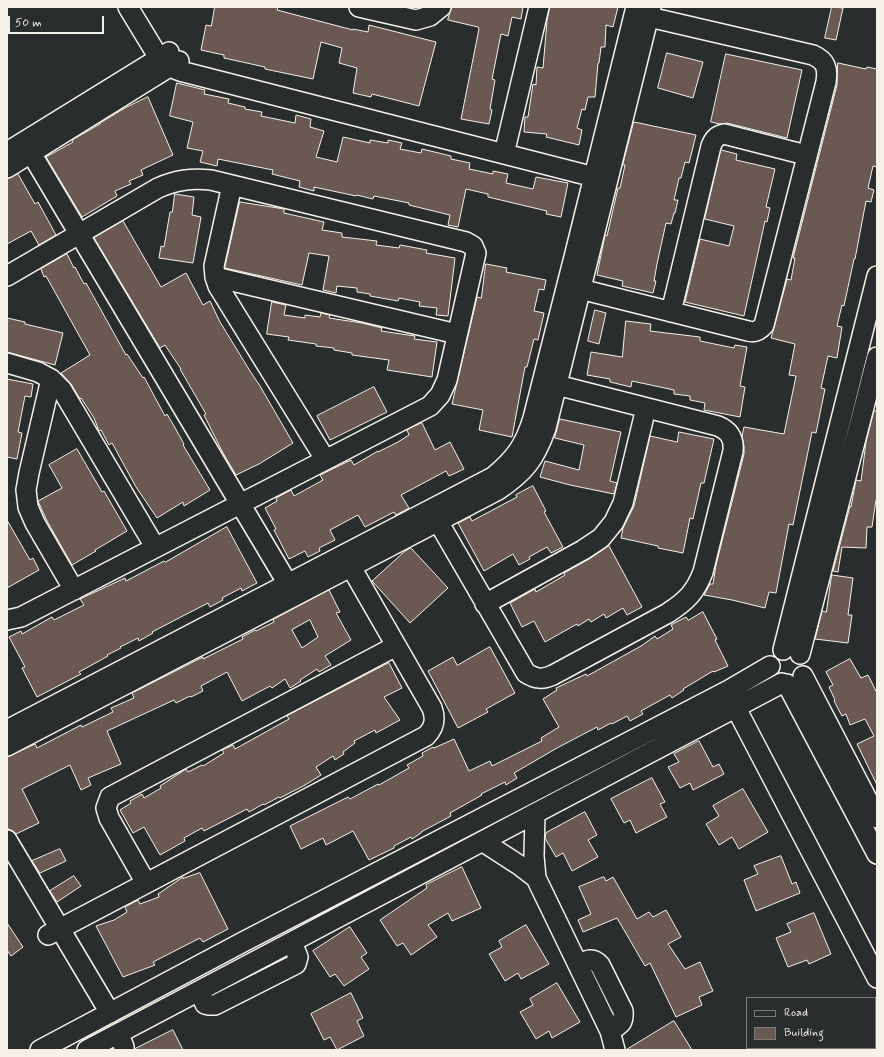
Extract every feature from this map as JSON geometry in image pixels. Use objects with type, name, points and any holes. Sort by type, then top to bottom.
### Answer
[{"type":"street","points":[[128,7],[180,71],[603,172]]},
{"type":"street","points":[[143,7],[170,59]]},
{"type":"street","points":[[359,7],[416,20],[430,16],[441,7]]},
{"type":"street","points":[[505,148],[539,7]]},
{"type":"street","points":[[7,730],[288,584],[435,516],[498,490],[515,479],[529,464],[539,447],[549,383],[646,10],[821,59],[826,66],[827,74],[764,325],[760,330],[748,332],[580,289]]},
{"type":"street","points":[[7,152],[170,59]]},
{"type":"street","points":[[7,168],[170,59]]},
{"type":"street","points":[[671,312],[713,140],[718,135],[724,134],[806,155]]},
{"type":"street","points":[[31,153],[288,584]]},
{"type":"street","points":[[549,383],[580,289],[603,172]]},
{"type":"street","points":[[7,276],[158,188],[184,179],[197,178],[211,180],[466,242],[473,246],[476,253],[447,380],[440,395],[430,406],[21,617],[7,620]]},
{"type":"street","points":[[232,185],[214,266],[218,286],[325,459]]},
{"type":"street","points":[[791,652],[816,520],[877,276]]},
{"type":"street","points":[[215,277],[458,334]]},
{"type":"street","points":[[791,652],[834,525],[877,357]]},
{"type":"street","points":[[7,363],[38,372],[51,379],[62,390],[155,547]]},
{"type":"street","points":[[51,379],[26,490],[28,508],[35,523],[74,590]]},
{"type":"street","points":[[435,516],[526,673],[534,678],[544,679],[668,613],[690,596],[698,585],[703,572],[732,452],[733,443],[731,436],[725,429],[718,426],[549,383]]},
{"type":"street","points":[[485,604],[583,550],[601,538],[614,522],[623,503],[646,408]]},
{"type":"street","points":[[842,417],[860,422]]},
{"type":"street","points":[[7,746],[351,567],[435,516]]},
{"type":"street","points":[[816,520],[834,525]]},
{"type":"street","points":[[54,932],[426,736],[432,730],[435,723],[435,715],[432,708],[351,567]]},
{"type":"street","points":[[146,883],[109,818],[106,808],[110,797],[396,646]]},
{"type":"street","points":[[88,1050],[122,1042],[157,1013],[482,841],[736,708],[791,681],[806,667],[803,658],[791,652],[774,656],[770,666],[773,677],[791,681],[877,818]]},
{"type":"street","points":[[40,1050],[243,942],[729,690],[770,666]]},
{"type":"street","points":[[791,681],[877,854]]},
{"type":"street","points":[[736,708],[877,978]]},
{"type":"street","points":[[562,777],[572,794]]},
{"type":"street","points":[[535,814],[534,856],[536,878],[610,1030],[615,1050]]},
{"type":"street","points":[[455,833],[465,850]]},
{"type":"street","points":[[7,840],[54,932],[104,1017]]},
{"type":"street","points":[[482,841],[536,878]]},
{"type":"street","points":[[7,866],[54,932]]},
{"type":"street","points":[[147,994],[157,1013]]},
{"type":"building","points":[[215,7],[278,7],[277,10],[353,30],[368,32],[369,25],[436,42],[419,106],[372,94],[371,97],[353,93],[357,68],[339,63],[342,48],[321,42],[313,79],[265,69],[265,67],[224,58],[224,55],[201,50],[206,25],[211,26]]},
{"type":"building","points":[[452,7],[523,7],[521,19],[512,17],[508,36],[501,34],[492,79],[495,80],[489,124],[461,119],[479,29],[478,27],[448,20]]},
{"type":"building","points":[[550,7],[618,7],[613,27],[606,25],[605,47],[601,47],[595,97],[588,97],[585,110],[582,109],[577,128],[582,130],[579,145],[546,137],[547,134],[524,132],[525,117],[528,117],[533,84],[536,85],[537,67],[543,68],[547,21]]},
{"type":"building","points":[[832,7],[843,8],[836,40],[825,38]]},
{"type":"building","points":[[667,53],[703,62],[693,98],[658,88]]},
{"type":"building","points":[[726,54],[802,70],[787,138],[727,123],[720,124],[711,122]]},
{"type":"building","points":[[838,63],[866,69],[867,67],[877,69],[877,167],[873,166],[868,188],[874,190],[871,202],[866,201],[855,259],[844,306],[842,305],[837,326],[842,327],[837,358],[828,356],[821,388],[825,389],[816,433],[812,432],[793,525],[789,524],[776,593],[769,592],[765,608],[704,595],[710,584],[713,584],[716,565],[744,454],[742,436],[744,427],[784,434],[796,376],[789,375],[795,344],[771,338],[787,279],[791,280],[795,258],[793,258],[837,85]]},
{"type":"building","points":[[177,83],[205,90],[204,94],[229,99],[228,103],[245,107],[245,109],[262,112],[261,116],[295,123],[296,115],[311,119],[310,127],[324,131],[316,157],[337,162],[343,137],[370,143],[370,140],[388,143],[388,140],[402,143],[400,149],[421,153],[422,149],[451,156],[451,159],[470,163],[469,169],[493,174],[493,171],[508,174],[506,183],[533,189],[536,177],[568,183],[561,217],[546,214],[547,211],[488,197],[488,194],[466,189],[458,227],[448,225],[450,215],[409,205],[409,203],[374,196],[373,199],[314,187],[314,191],[299,187],[300,181],[272,174],[273,170],[218,159],[217,166],[200,162],[203,151],[187,148],[193,122],[170,116]]},
{"type":"building","points":[[148,97],[173,155],[141,170],[143,175],[129,181],[131,184],[115,191],[117,196],[82,217],[46,157],[73,142],[72,140],[125,108]]},
{"type":"building","points":[[634,122],[696,135],[689,163],[685,162],[681,178],[679,178],[674,200],[678,200],[675,213],[671,224],[666,223],[657,264],[654,281],[656,281],[653,293],[622,286],[623,281],[597,275],[605,235],[607,236],[618,188],[620,188],[625,165],[623,165]]},
{"type":"building","points":[[721,150],[737,154],[736,160],[775,169],[766,207],[770,208],[767,222],[765,221],[744,316],[685,302],[700,239],[729,246],[734,226],[705,219]]},
{"type":"building","points":[[18,174],[35,204],[38,202],[56,235],[39,245],[31,231],[7,244],[7,179]]},
{"type":"building","points":[[175,194],[194,197],[192,215],[201,217],[193,263],[159,258],[161,246],[164,247],[170,212],[172,212]]},
{"type":"building","points":[[240,202],[284,209],[284,213],[324,222],[322,230],[342,233],[342,237],[377,241],[376,245],[399,248],[400,245],[411,247],[427,250],[426,253],[455,258],[448,316],[436,315],[437,308],[419,306],[420,302],[399,298],[398,301],[370,296],[370,294],[357,292],[357,288],[337,286],[336,293],[323,290],[329,256],[309,253],[302,285],[225,268]]},
{"type":"building","points":[[123,221],[161,287],[186,273],[203,305],[210,301],[220,322],[293,443],[259,464],[236,475],[204,415],[206,414],[181,369],[165,345],[160,348],[94,238]]},
{"type":"building","points":[[67,254],[84,284],[86,283],[126,355],[127,354],[143,378],[144,377],[165,416],[167,414],[184,444],[183,445],[210,490],[184,506],[183,502],[157,518],[136,487],[112,443],[109,445],[101,430],[99,431],[94,418],[81,398],[80,399],[71,384],[61,373],[90,355],[46,276],[44,277],[41,269]]},
{"type":"building","points":[[486,264],[507,268],[506,272],[546,280],[544,290],[539,289],[534,311],[544,313],[538,340],[534,339],[527,367],[525,367],[512,437],[479,430],[483,410],[452,404],[477,297],[481,298]]},
{"type":"building","points":[[272,302],[286,305],[284,315],[305,318],[305,315],[320,317],[321,313],[330,315],[329,318],[362,323],[382,328],[381,331],[415,336],[414,339],[437,342],[432,377],[387,370],[389,360],[352,355],[352,353],[334,350],[334,348],[316,346],[316,344],[288,340],[289,337],[267,334]]},
{"type":"building","points":[[595,310],[606,313],[599,344],[588,341]]},
{"type":"building","points":[[7,318],[63,333],[55,365],[7,352]]},
{"type":"building","points":[[626,321],[651,324],[650,331],[700,337],[700,341],[734,348],[735,345],[747,347],[740,386],[745,387],[740,417],[704,410],[705,403],[690,400],[690,396],[674,394],[674,390],[632,381],[631,387],[610,382],[610,379],[587,375],[591,352],[622,357]]},
{"type":"building","points":[[7,379],[33,384],[31,397],[25,396],[18,432],[22,433],[17,459],[7,457]]},
{"type":"building","points":[[374,387],[387,412],[330,440],[317,416]]},
{"type":"building","points":[[874,411],[877,411],[877,500],[872,527],[867,527],[866,548],[842,547],[838,572],[833,571],[850,506],[851,507],[856,480],[861,481],[866,442]]},
{"type":"building","points":[[560,419],[621,432],[610,481],[617,483],[614,494],[540,477],[545,461],[579,470],[584,445],[555,438]]},
{"type":"building","points":[[422,423],[435,450],[450,442],[464,469],[449,476],[446,471],[401,495],[409,508],[396,515],[394,512],[365,527],[358,515],[330,530],[335,540],[319,548],[320,551],[308,557],[305,551],[289,559],[274,530],[276,529],[265,508],[277,501],[276,498],[291,490],[294,496],[323,480],[320,475],[351,460],[354,465],[378,451],[398,442],[409,435],[407,430]]},
{"type":"building","points":[[679,432],[714,439],[704,483],[701,483],[693,519],[690,518],[683,553],[621,538],[623,528],[634,506],[650,436],[677,442]]},
{"type":"building","points":[[77,449],[127,531],[72,565],[47,521],[38,501],[62,488],[49,465]]},
{"type":"building","points":[[533,486],[546,511],[544,512],[563,547],[551,553],[547,547],[529,557],[530,559],[519,565],[513,554],[484,571],[458,523],[470,517],[472,521],[517,497],[516,495]]},
{"type":"building","points":[[7,520],[30,560],[33,558],[39,570],[7,588]]},
{"type":"building","points":[[227,527],[257,583],[242,591],[241,588],[222,598],[223,600],[210,607],[208,603],[152,632],[153,633],[139,641],[138,638],[120,647],[121,648],[107,655],[108,656],[79,672],[81,674],[37,697],[22,668],[25,667],[9,637],[21,631],[22,634],[52,617],[54,620],[84,605],[80,599],[125,578],[126,581],[164,561],[165,562]]},
{"type":"building","points":[[609,546],[642,607],[627,615],[623,608],[606,618],[604,614],[591,622],[589,619],[545,642],[534,621],[522,627],[510,603],[535,589],[536,592]]},
{"type":"building","points":[[411,548],[448,588],[410,623],[372,581],[404,552]]},
{"type":"building","points":[[832,575],[853,578],[848,615],[852,615],[848,643],[815,639],[822,611],[826,612]]},
{"type":"building","points":[[329,590],[340,612],[336,613],[351,640],[325,656],[331,665],[319,672],[317,669],[290,688],[285,679],[272,688],[270,686],[242,701],[227,672],[201,686],[203,691],[191,697],[190,696],[176,703],[174,700],[107,731],[121,764],[88,778],[91,785],[81,790],[70,765],[22,789],[39,823],[16,834],[8,829],[7,757],[35,744],[37,748],[81,725],[82,727],[113,712],[111,708],[134,698],[132,693],[203,657],[203,659],[243,639],[242,637],[274,622],[273,620]],"holes":[[[310,620],[318,637],[302,648],[292,630]]]},
{"type":"building","points":[[703,612],[717,639],[715,640],[728,666],[714,672],[713,671],[683,689],[684,690],[672,698],[670,695],[641,711],[643,714],[630,721],[627,716],[598,730],[597,727],[557,748],[514,773],[517,778],[506,785],[505,782],[481,794],[482,795],[450,813],[451,816],[421,832],[412,839],[411,837],[394,846],[394,848],[369,860],[353,831],[326,845],[323,838],[301,849],[290,826],[348,797],[350,799],[378,784],[379,785],[409,768],[407,765],[423,756],[422,753],[433,747],[434,748],[454,739],[469,771],[490,761],[492,766],[542,741],[541,738],[559,727],[543,699],[557,690],[556,688],[586,674],[587,676],[641,646],[655,636],[657,639],[673,629],[671,625],[686,617],[688,620]]},
{"type":"building","points":[[490,647],[515,693],[486,709],[488,712],[458,728],[428,671],[453,657],[457,665]]},
{"type":"building","points":[[850,659],[861,678],[868,675],[877,693],[877,785],[857,744],[874,736],[865,719],[850,725],[846,714],[842,716],[829,687],[833,685],[826,672]]},
{"type":"building","points":[[389,663],[402,688],[384,697],[400,720],[376,733],[375,730],[354,741],[355,743],[343,752],[344,754],[335,760],[333,756],[316,767],[321,775],[280,798],[279,797],[264,805],[263,804],[249,812],[247,809],[204,831],[202,828],[184,838],[185,841],[160,855],[144,827],[133,833],[120,810],[131,803],[130,801],[142,794],[144,798],[161,788],[160,786],[186,769],[188,772],[202,765],[203,766],[224,753],[222,750],[233,745],[235,749],[289,719],[287,716]]},
{"type":"building","points":[[699,741],[713,767],[719,764],[724,774],[693,790],[690,783],[680,788],[668,767],[679,762],[674,754]]},
{"type":"building","points":[[652,778],[665,802],[660,804],[667,817],[636,833],[630,820],[624,823],[611,799]]},
{"type":"building","points":[[743,789],[768,832],[739,849],[732,837],[719,845],[706,824],[719,816],[713,806]]},
{"type":"building","points":[[585,812],[597,835],[588,840],[598,857],[572,871],[563,853],[556,857],[545,838],[546,833]]},
{"type":"building","points":[[60,849],[66,861],[40,873],[32,861]]},
{"type":"building","points":[[781,856],[792,884],[796,882],[800,893],[756,911],[744,880],[758,874],[754,866]]},
{"type":"building","points":[[462,867],[481,908],[452,921],[448,913],[428,925],[437,937],[411,955],[403,943],[397,946],[380,920],[427,888],[426,885]]},
{"type":"building","points":[[200,873],[228,929],[203,942],[200,938],[153,962],[155,965],[123,977],[96,926],[114,920],[127,912],[125,907],[138,900],[140,904],[159,897],[158,894],[183,877]]},
{"type":"building","points":[[74,876],[81,886],[57,902],[50,891]]},
{"type":"building","points":[[604,877],[606,881],[613,877],[637,919],[649,912],[653,917],[666,910],[681,937],[668,944],[685,969],[700,962],[713,991],[699,997],[702,1005],[676,1017],[650,963],[645,966],[617,918],[583,932],[578,920],[591,914],[579,887]]},
{"type":"building","points":[[814,913],[831,954],[809,964],[807,960],[788,967],[776,938],[791,932],[787,924]]},
{"type":"building","points":[[7,923],[23,947],[11,956],[7,950]]},
{"type":"building","points":[[526,925],[549,964],[521,979],[518,973],[505,981],[489,954],[502,947],[499,941]]},
{"type":"building","points":[[350,927],[367,953],[361,957],[369,969],[344,986],[335,974],[330,977],[313,951]]},
{"type":"building","points":[[557,983],[580,1022],[552,1038],[549,1031],[536,1039],[520,1012],[533,1005],[530,999]]},
{"type":"building","points":[[351,993],[363,1018],[357,1021],[364,1036],[337,1050],[330,1037],[324,1040],[311,1014]]},
{"type":"building","points":[[674,1021],[692,1050],[626,1050]]},
{"type":"building","points":[[173,1030],[183,1050],[135,1050],[135,1049]]}]
